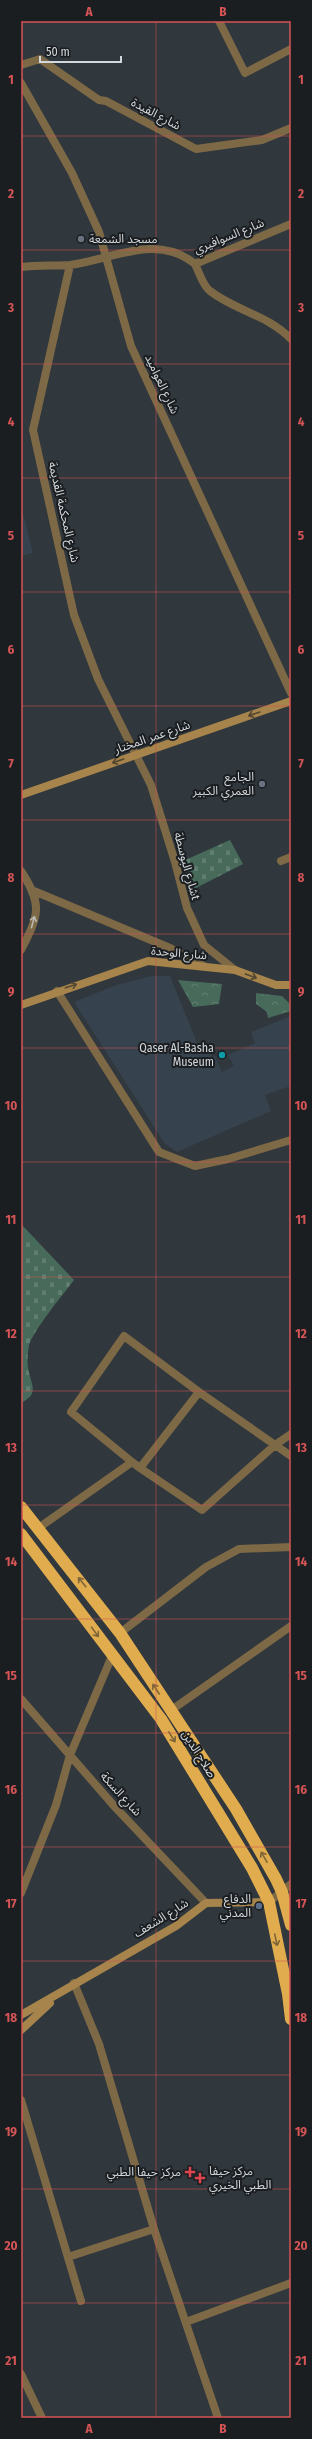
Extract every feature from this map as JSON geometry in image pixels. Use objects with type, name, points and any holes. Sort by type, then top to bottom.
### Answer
[{"type":"highway","name":"صلاح الدين","points":[[21,1507],[120,1633],[236,1809],[287,1888],[291,1925]]},
{"type":"highway","name":"صلاح الدين","points":[[23,1540],[161,1719],[252,1868],[269,1902],[288,1994],[291,2019]]},
{"type":"main road","name":"شارع عمر المختار","points":[[21,795],[291,701]]},
{"type":"main road","name":"شارع الوحدة","points":[[21,1004],[148,961],[235,970],[276,985],[291,985]]},
{"type":"main road","name":"شارع الشعف","points":[[21,2015],[74,1983],[176,1926],[206,1903],[269,1902]]},
{"type":"main road","name":"شارع الشعف","points":[[21,2030],[74,1983]]},
{"type":"street","points":[[219,21],[246,72],[291,49]]},
{"type":"street","name":"شارع القيدة","points":[[21,65],[40,59],[99,100],[106,101],[196,149],[262,140],[291,128]]},
{"type":"street","name":"شارع العواميد","points":[[21,83],[72,173],[99,232],[107,256],[131,346],[291,693]]},
{"type":"street","name":"شارع السوافيري","points":[[21,267],[70,264],[151,248],[183,255],[195,264],[291,224]]},
{"type":"street","name":"شارع المحكمة القديمة","points":[[70,264],[33,430],[74,615],[98,679],[137,755]]},
{"type":"street","points":[[195,264],[209,290],[244,310],[277,326],[291,339]]},
{"type":"street","name":"شارع البوسطةt","points":[[137,755],[151,785],[176,862],[187,908],[204,945],[235,970]]},
{"type":"street","points":[[281,861],[291,857]]},
{"type":"street","points":[[21,871],[34,892],[34,920],[21,950]]},
{"type":"street","points":[[34,892],[170,948],[207,968]]},
{"type":"street","points":[[57,991],[159,1152],[195,1166],[228,1159],[291,1140]]},
{"type":"street","points":[[291,1434],[275,1445],[202,1510],[140,1468],[71,1412],[124,1336],[199,1392],[275,1445],[291,1456]]},
{"type":"street","points":[[140,1468],[199,1392]]},
{"type":"street","points":[[37,1528],[132,1462]]},
{"type":"street","points":[[120,1633],[206,1567],[239,1549],[291,1546]]},
{"type":"street","points":[[170,1711],[291,1626]]},
{"type":"street","points":[[21,1893],[56,1804],[70,1755],[112,1656]]},
{"type":"street","name":"شارع السكة","points":[[21,1699],[70,1755],[206,1903]]},
{"type":"street","points":[[269,1902],[287,1888]]},
{"type":"street","points":[[74,1983],[99,2044],[154,2229],[218,2418]]},
{"type":"street","points":[[21,2100],[81,2301]]},
{"type":"street","points":[[68,2257],[154,2229]]},
{"type":"street","points":[[186,2322],[291,2283]]},
{"type":"street","points":[[21,2374],[42,2418]]},
{"type":"shaded area","points":[[21,506],[33,553],[21,556]]},
{"type":"shaded area","points":[[152,976],[170,976],[200,1050],[210,1051],[212,1057],[215,1056],[222,1072],[234,1066],[228,1055],[255,1043],[251,1032],[291,1016],[291,1086],[265,1095],[271,1111],[177,1152],[165,1144],[74,1002],[116,985]]},
{"type":"green space","points":[[230,840],[243,864],[190,891],[183,861]]},
{"type":"green space","points":[[178,980],[222,984],[219,1004],[193,1007]]},
{"type":"green space","points":[[256,993],[282,996],[290,1004],[291,1011],[268,1018],[267,1012],[256,1004]]},
{"type":"green space","points":[[21,1224],[74,1280],[49,1312],[36,1331],[29,1345],[28,1362],[33,1392],[31,1396],[21,1403]]},
{"type":"place","name":"مسجد الشمعة","points":[[81,239]]},
{"type":"place","name":"الجامع العمري الكبير","points":[[262,784]]},
{"type":"place","name":"Qaser Al-Basha Museum","points":[[222,1055]]},
{"type":"place","name":"الدفاع المدني","points":[[259,1906]]},
{"type":"place","name":"مركز حيفا الطبي","points":[[190,2172]]},
{"type":"place","name":"مركز حيفا الطبي الخيري","points":[[200,2178]]}]
